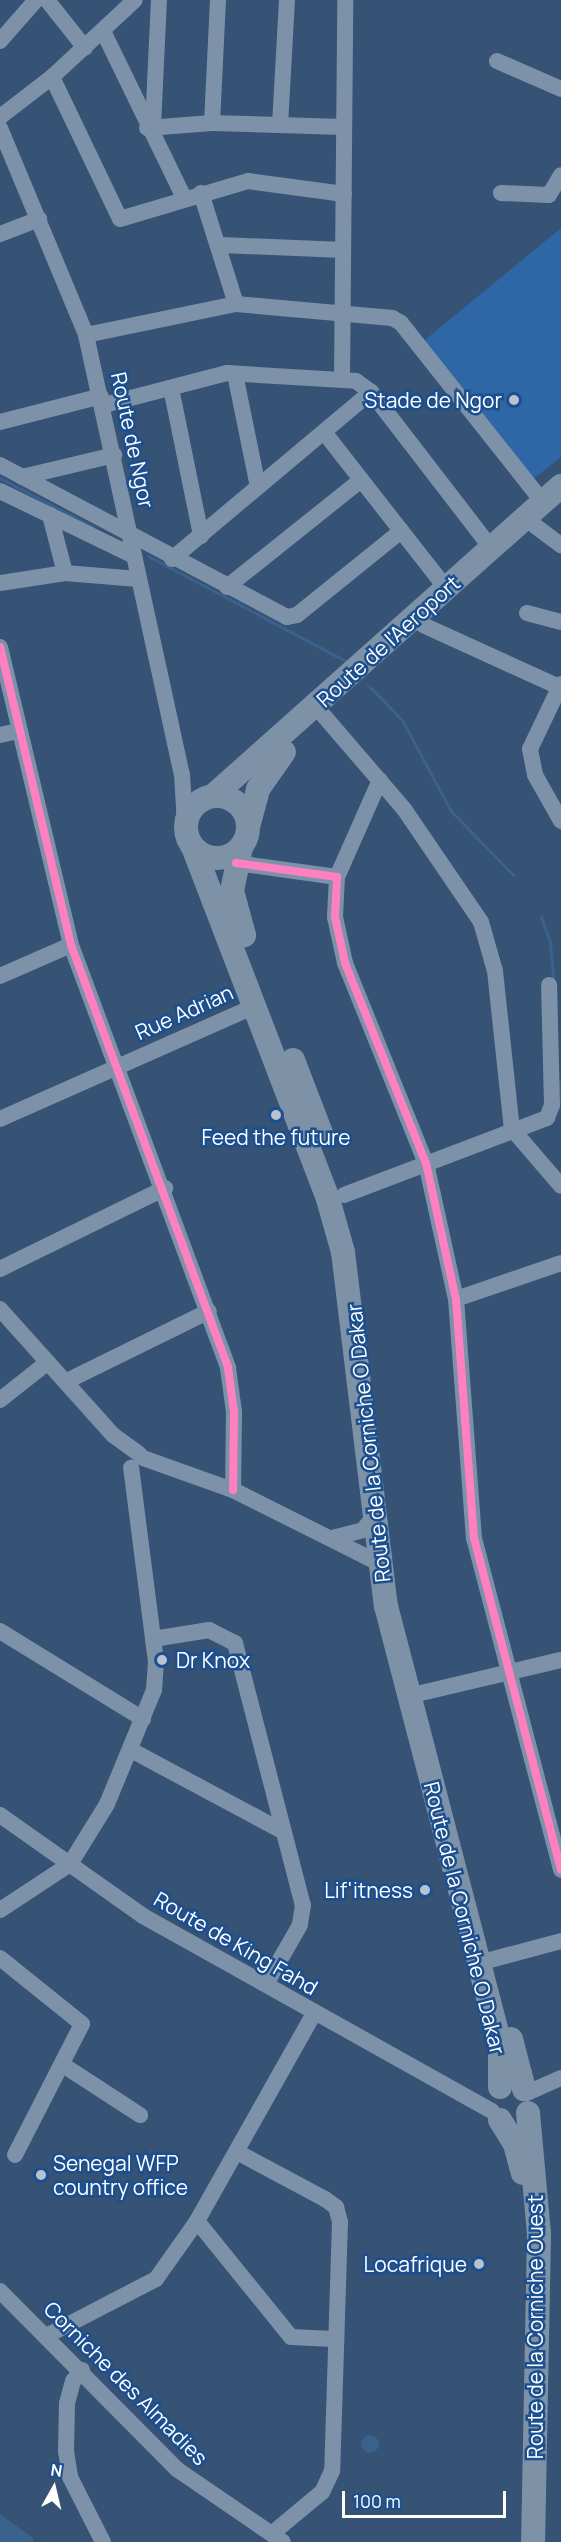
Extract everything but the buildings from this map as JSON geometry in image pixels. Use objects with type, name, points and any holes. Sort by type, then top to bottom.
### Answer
[{"type":"highway","name":"Route de l'Aeroport","points":[[242,846],[253,800],[269,770],[324,716],[534,525],[561,486]]},
{"type":"highway","name":"Route de l'Aeroport","points":[[211,796],[491,548],[552,501]]},
{"type":"highway","points":[[211,796],[238,804],[242,846],[220,858],[193,847],[185,825],[192,807],[211,796]]},
{"type":"highway","name":"Route de la Corniche O Dakar","points":[[242,846],[232,891],[240,924],[344,1195],[371,1317],[387,1536],[421,1693],[526,2098]]},
{"type":"highway","name":"Route de la Corniche O Dakar","points":[[193,847],[255,1006],[343,1252],[364,1396],[372,1519],[394,1646],[500,2043],[497,2102]]},
{"type":"highway","points":[[512,2084],[526,2098],[513,2123],[497,2102],[512,2084]]},
{"type":"highway","name":"Route de la Corniche Ouest","points":[[526,2098],[539,2234],[533,2542]]},
{"type":"highway","name":"Route de la Corniche Ouest","points":[[497,2102],[521,2160],[526,2223],[519,2542]]},
{"type":"street","points":[[0,41],[36,0]]},
{"type":"street","points":[[47,0],[85,48]]},
{"type":"street","points":[[0,117],[52,77],[135,0]]},
{"type":"street","points":[[150,127],[159,0]]},
{"type":"street","points":[[212,123],[218,0]]},
{"type":"street","points":[[280,125],[287,0]]},
{"type":"street","points":[[342,379],[345,0]]},
{"type":"street","points":[[104,31],[183,196]]},
{"type":"street","points":[[497,61],[561,89]]},
{"type":"street","points":[[52,77],[118,218],[183,196],[248,181],[344,194]]},
{"type":"street","points":[[150,127],[212,123],[344,127]]},
{"type":"street","name":"Route de Ngor","points":[[0,128],[86,335],[103,400],[138,579],[182,774],[185,825]]},
{"type":"street","points":[[501,193],[549,195],[561,176]]},
{"type":"street","points":[[201,193],[221,245],[236,304]]},
{"type":"street","points":[[0,234],[39,219]]},
{"type":"street","points":[[221,245],[343,250]]},
{"type":"street","points":[[86,335],[236,304],[342,313],[401,323],[552,501]]},
{"type":"street","points":[[235,374],[258,487]]},
{"type":"street","points":[[0,422],[235,374],[342,379],[370,392],[491,548]]},
{"type":"street","points":[[171,388],[201,536]]},
{"type":"street","points":[[172,559],[370,392]]},
{"type":"street","points":[[324,432],[446,588]]},
{"type":"street","points":[[22,477],[114,454]]},
{"type":"street","points":[[0,465],[130,537],[277,614],[297,615],[401,531]]},
{"type":"street","points":[[227,586],[361,480]]},
{"type":"street","points":[[0,491],[134,556]]},
{"type":"street","points":[[50,515],[65,573]]},
{"type":"street","points":[[534,525],[561,545]]},
{"type":"street","points":[[0,583],[65,573],[138,579]]},
{"type":"street","points":[[527,613],[561,622]]},
{"type":"street","points":[[423,625],[560,686],[530,748],[535,775],[561,821]]},
{"type":"street","points":[[0,647],[17,731],[71,945],[165,1188],[209,1311],[233,1392],[233,1490]]},
{"type":"street","points":[[324,716],[380,780],[482,922],[495,971],[513,1129],[561,1186]]},
{"type":"street","points":[[0,735],[17,731]]},
{"type":"street","points":[[182,774],[191,789],[211,796]]},
{"type":"street","points":[[380,780],[337,877],[335,917],[345,963],[426,1163],[456,1299],[471,1515],[507,1672],[561,1870]]},
{"type":"street","points":[[242,846],[337,877]]},
{"type":"street","points":[[0,976],[71,945]]},
{"type":"street","points":[[344,1195],[513,1129],[540,1124],[552,1104],[549,986]]},
{"type":"street","name":"Rue Adrian","points":[[0,1119],[255,1006]]},
{"type":"street","points":[[0,1269],[165,1188]]},
{"type":"street","points":[[456,1299],[561,1267]]},
{"type":"street","points":[[0,1309],[136,1459],[163,1464],[233,1490],[379,1563]]},
{"type":"street","points":[[67,1381],[209,1311]]},
{"type":"street","points":[[0,1400],[48,1362]]},
{"type":"street","points":[[0,1910],[70,1864],[107,1804],[143,1719],[156,1676],[134,1488],[136,1459]]},
{"type":"street","points":[[332,1538],[363,1530],[372,1519]]},
{"type":"street","points":[[153,1639],[209,1630],[235,1643],[282,1832],[303,1905],[300,1925],[266,1984]]},
{"type":"street","points":[[0,1631],[143,1719]]},
{"type":"street","points":[[421,1693],[561,1660]]},
{"type":"street","points":[[131,1750],[282,1832]]},
{"type":"street","name":"Route de King Fahd","points":[[0,1815],[143,1916],[314,2013],[461,2092],[497,2102]]},
{"type":"street","points":[[490,1960],[561,1941]]},
{"type":"street","points":[[0,1958],[79,2017],[80,2031],[15,2155]]},
{"type":"street","points":[[48,2335],[156,2280],[197,2222],[314,2013]]},
{"type":"street","points":[[63,2065],[140,2115]]},
{"type":"street","points":[[526,2098],[561,2078]]},
{"type":"street","points":[[237,2152],[336,2207],[331,2478],[322,2492],[278,2537]]},
{"type":"street","points":[[197,2222],[291,2337],[333,2339]]},
{"type":"street","name":"Corniche des Almadies","points":[[0,2290],[48,2335],[178,2470],[278,2537]]},
{"type":"street","points":[[82,2370],[73,2381],[67,2404],[66,2451],[70,2476],[103,2542]]},
{"type":"shaded area","name":"Stade de Ngor","points":[[561,228],[561,457],[532,480],[421,343]]},
{"type":"shaded area","points":[[366,2435],[374,2435],[379,2440],[377,2451],[366,2453],[361,2448],[361,2440]]},
{"type":"shaded area","points":[[0,2514],[33,2538],[34,2542],[0,2542]]},
{"type":"waterway","points":[[0,478],[93,527]]},
{"type":"waterway","points":[[148,556],[347,662]]},
{"type":"waterway","points":[[370,687],[402,720],[451,811],[513,875]]},
{"type":"waterway","points":[[541,917],[550,942],[553,980]]},
{"type":"waterway","points":[[560,1082],[561,1104]]},
{"type":"cycle path","points":[[0,647],[71,945],[228,1368],[234,1412],[233,1490]]},
{"type":"cycle path","points":[[236,863],[337,877],[335,917],[345,963],[426,1163],[456,1299],[474,1538],[561,1870]]},
{"type":"place","name":"Stade de Ngor","points":[[514,400]]},
{"type":"place","name":"Feed the future","points":[[276,1115]]},
{"type":"place","name":"Dr Knox","points":[[162,1660]]},
{"type":"place","name":"Lif'itness","points":[[425,1890]]},
{"type":"place","name":"Senegal WFP country office","points":[[41,2175]]},
{"type":"place","name":"Locafrique","points":[[479,2264]]}]
